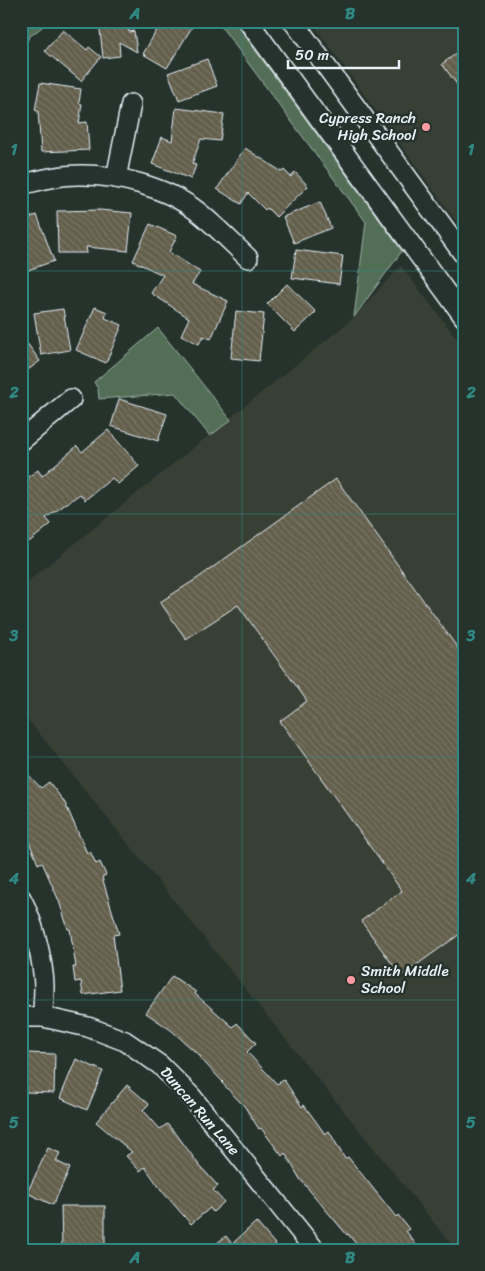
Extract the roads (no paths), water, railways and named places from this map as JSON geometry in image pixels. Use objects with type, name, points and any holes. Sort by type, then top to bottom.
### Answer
[{"type":"street","points":[[248,21],[464,317]]},
{"type":"street","points":[[293,21],[464,255]]},
{"type":"street","points":[[116,178],[131,104]]},
{"type":"street","points":[[21,185],[41,179],[78,175],[116,178],[144,185],[169,194],[196,210],[221,231],[248,258]]},
{"type":"street","points":[[21,441],[71,400]]},
{"type":"street","points":[[21,898],[27,908],[38,946],[44,984],[43,1017]]},
{"type":"street","name":"Duncan Run Lane","points":[[21,1017],[43,1017],[88,1027],[124,1041],[160,1065],[191,1096],[315,1250]]},
{"type":"place","name":"Cypress Ranch High School","points":[[426,127]]},
{"type":"place","name":"Smith Middle School","points":[[351,980]]}]
